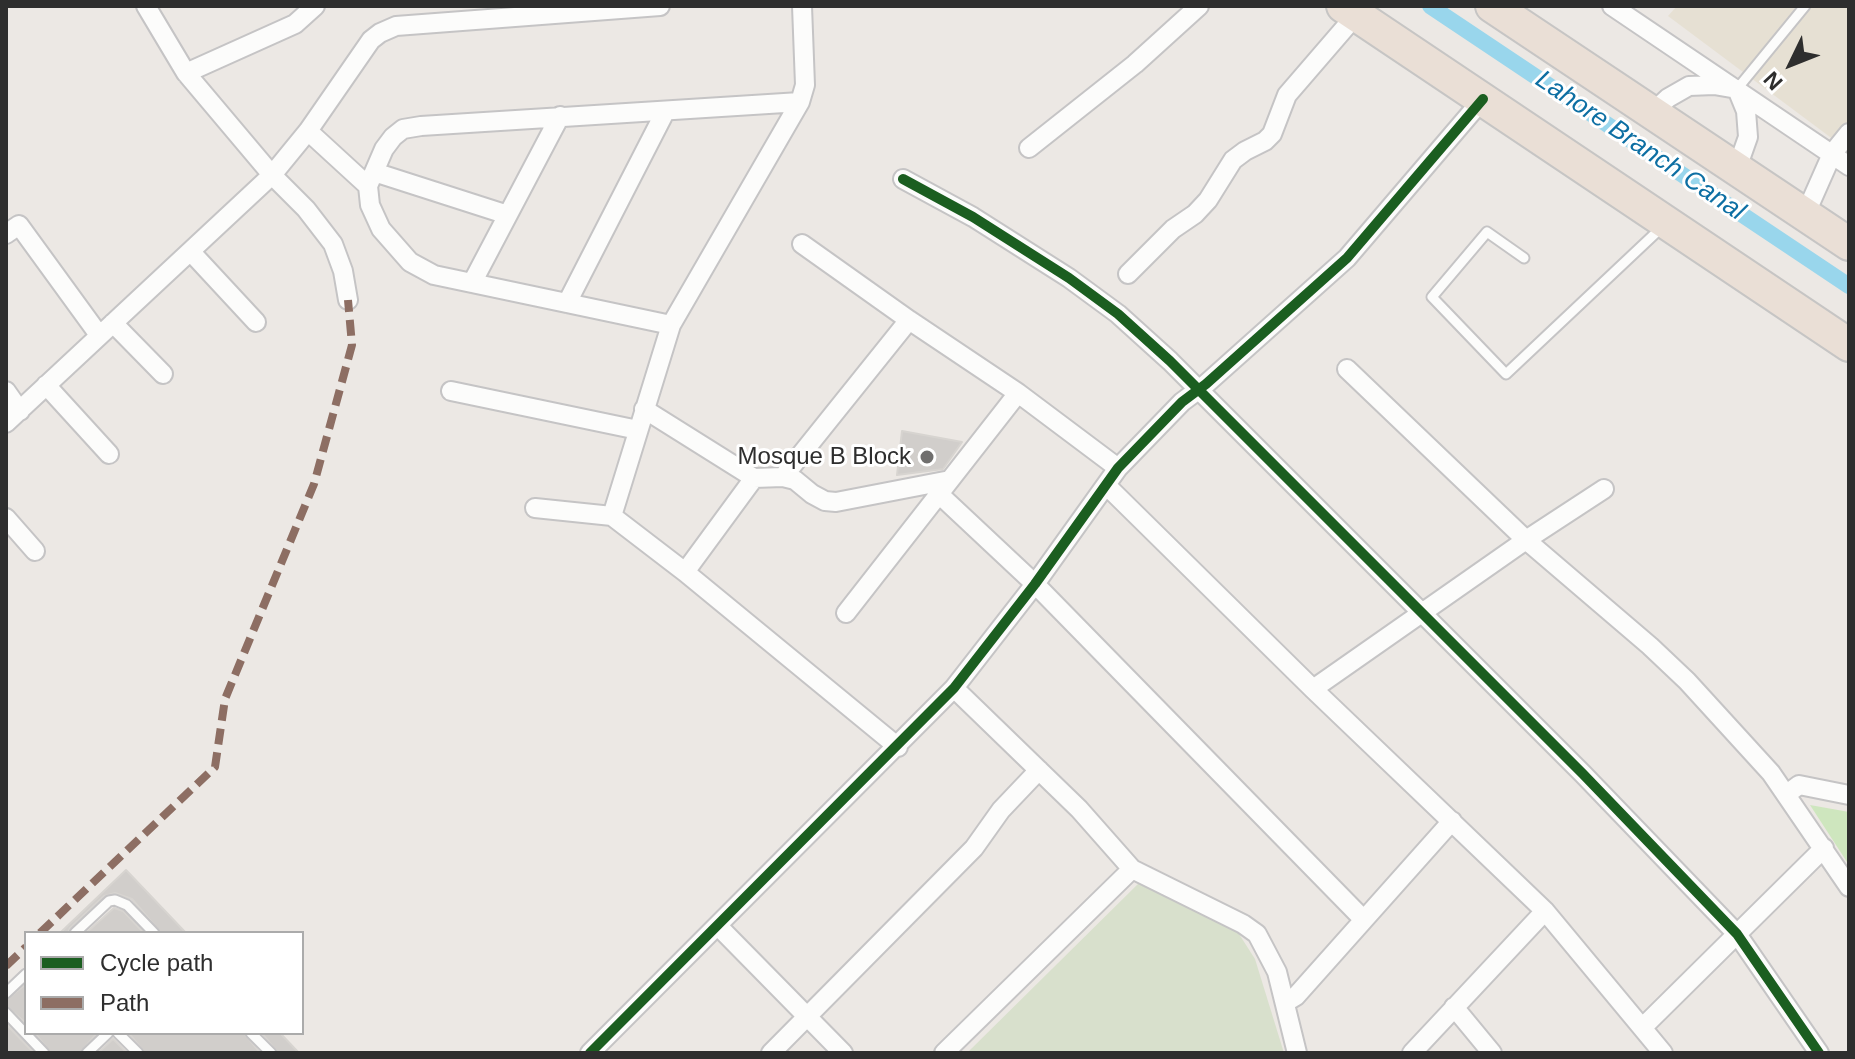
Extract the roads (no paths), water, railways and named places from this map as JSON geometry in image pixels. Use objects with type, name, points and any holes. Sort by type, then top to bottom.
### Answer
[{"type":"highway","points":[[1492,6],[1849,244]]},
{"type":"highway","points":[[1350,10],[1849,345]]},
{"type":"street","points":[[146,6],[186,73],[333,244],[343,271],[348,300]]},
{"type":"street","points":[[186,73],[295,24],[315,6]]},
{"type":"street","points":[[6,391],[13,417],[272,175],[308,131],[371,40],[380,33],[396,26],[660,6]]},
{"type":"street","points":[[612,516],[671,325],[800,102],[805,85],[802,6]]},
{"type":"street","points":[[1029,148],[1135,64],[1199,6]]},
{"type":"street","points":[[1612,6],[1849,166]]},
{"type":"street","points":[[1128,274],[1173,229],[1195,214],[1208,200],[1233,160],[1272,134],[1287,95],[1350,10]]},
{"type":"street","points":[[1652,113],[1668,98],[1689,86],[1714,85],[1737,89]]},
{"type":"street","points":[[1737,89],[1746,111],[1748,137],[1737,168]]},
{"type":"street","points":[[590,1053],[954,688],[1035,584],[1118,468],[1182,402],[1347,258],[1483,99]]},
{"type":"street","points":[[671,325],[434,275],[410,262],[395,248],[374,217],[371,179],[384,149],[403,129],[800,102]]},
{"type":"street","points":[[567,303],[665,112]]},
{"type":"street","points":[[472,283],[560,116]]},
{"type":"street","points":[[308,131],[371,179],[508,215]]},
{"type":"street","points":[[1805,215],[1832,154],[1849,133]]},
{"type":"street","points":[[903,179],[973,217],[1081,287],[1118,314],[1170,361],[1197,392],[1583,774],[1737,934],[1819,1053]]},
{"type":"street","points":[[6,234],[19,225],[106,329],[163,374]]},
{"type":"street","points":[[802,244],[1018,393],[1118,468]]},
{"type":"street","points":[[191,252],[256,322]]},
{"type":"street","points":[[783,477],[909,320]]},
{"type":"street","points":[[1347,369],[1526,540],[1687,681],[1771,773],[1849,887]]},
{"type":"street","points":[[46,385],[109,454]]},
{"type":"street","points":[[451,391],[638,430]]},
{"type":"street","points":[[846,613],[1018,393]]},
{"type":"street","points":[[644,409],[754,478],[783,477],[795,480],[820,500],[832,503],[945,487]]},
{"type":"street","points":[[685,572],[754,478]]},
{"type":"street","points":[[1107,486],[1545,911],[1663,1053]]},
{"type":"street","points":[[945,487],[1035,584],[1363,919]]},
{"type":"street","points":[[1313,689],[1604,489]]},
{"type":"street","points":[[535,508],[612,516],[898,747]]},
{"type":"street","points":[[6,518],[35,551]]},
{"type":"street","points":[[954,688],[1039,770],[1132,869],[1243,924],[1257,934],[1277,972],[1297,1053]]},
{"type":"street","points":[[771,1053],[974,848],[1001,810],[1039,770]]},
{"type":"street","points":[[1787,794],[1799,785],[1849,795]]},
{"type":"street","points":[[1286,1002],[1296,996],[1452,821]]},
{"type":"street","points":[[1643,1027],[1824,848]]},
{"type":"street","points":[[944,1053],[1132,869]]},
{"type":"street","points":[[1412,1053],[1545,911]]},
{"type":"street","points":[[719,927],[843,1053]]},
{"type":"street","points":[[1454,1007],[1492,1053]]},
{"type":"lane","points":[[1737,89],[1805,6]]},
{"type":"lane","points":[[1524,258],[1487,232],[1432,297],[1506,374],[1666,223]]},
{"type":"lane","points":[[77,931],[109,901],[115,900],[127,905],[152,931]]},
{"type":"lane","points":[[6,993],[24,976]]},
{"type":"lane","points":[[6,1013],[24,1032]]},
{"type":"lane","points":[[27,1035],[44,1053]]},
{"type":"lane","points":[[87,1053],[106,1035]]},
{"type":"lane","points":[[120,1035],[138,1053]]},
{"type":"lane","points":[[253,1035],[271,1053]]},
{"type":"waterway","name":"Lahore Branch Canal","points":[[1430,6],[1849,286]]},
{"type":"place","name":"Mosque B Block","points":[[927,457]]}]
